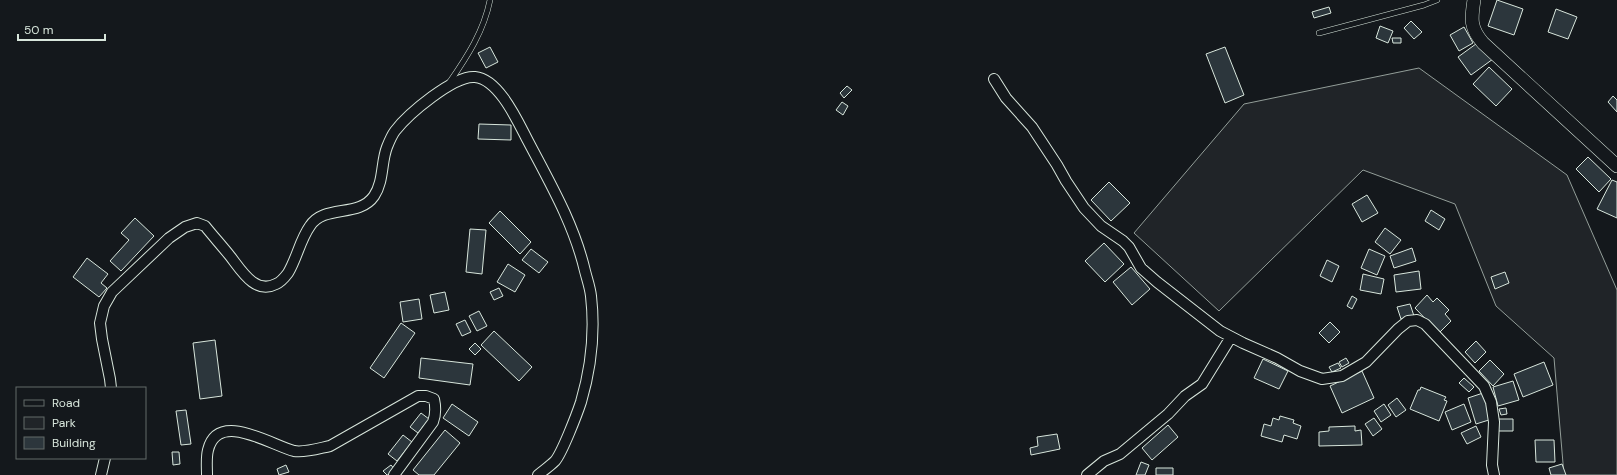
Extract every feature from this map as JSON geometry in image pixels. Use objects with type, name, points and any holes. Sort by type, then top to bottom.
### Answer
[{"type":"street","points":[[1474,0],[1472,23],[1476,34],[1483,43],[1617,166]]},
{"type":"street","points":[[111,387],[100,323],[104,306],[112,292],[169,238],[185,227],[198,223],[205,226],[250,281],[262,287],[273,286],[281,282],[288,273],[310,225],[319,217],[366,204],[374,196],[381,180],[386,149],[394,132],[417,109],[446,87],[462,79],[474,77],[485,80],[499,92],[518,122],[570,225],[582,256],[591,294],[592,329],[590,363],[585,389],[578,411],[556,459],[538,475]]},
{"type":"street","points":[[994,79],[1006,98],[1032,127],[1084,208],[1101,226],[1123,241],[1141,268],[1220,331],[1277,358],[1300,371],[1322,379],[1333,379],[1342,376],[1366,362],[1398,329],[1408,321],[1417,320],[1425,324],[1484,386],[1491,402],[1494,422],[1492,465],[1494,475]]},
{"type":"street","points":[[1087,475],[1104,461],[1120,454],[1168,414],[1185,396],[1202,384],[1231,337]]},
{"type":"street","points":[[207,475],[208,451],[216,437],[224,432],[233,431],[244,433],[295,451],[316,449],[330,446],[418,396],[426,396],[434,400],[436,408],[433,422],[394,475]]},
{"type":"street","points":[[101,475],[105,459]]},
{"type":"lane","points":[[446,87],[467,57],[482,28],[490,0]]},
{"type":"lane","points":[[1319,33],[1424,5],[1437,0]]},
{"type":"green space","points":[[1419,68],[1567,175],[1617,290],[1617,475],[1564,475],[1554,358],[1496,306],[1455,204],[1363,170],[1219,311],[1134,233],[1244,104]]},
{"type":"building","points":[[1497,0],[1523,9],[1514,35],[1488,26]]},
{"type":"building","points":[[1329,7],[1331,13],[1314,18],[1312,12]]},
{"type":"building","points":[[1556,9],[1577,17],[1568,39],[1548,32]]},
{"type":"building","points":[[1411,21],[1422,32],[1414,39],[1404,28]]},
{"type":"building","points":[[1380,26],[1393,31],[1388,43],[1376,38]]},
{"type":"building","points":[[1464,27],[1473,43],[1459,51],[1450,35]]},
{"type":"building","points":[[1392,38],[1401,38],[1401,43],[1393,43]]},
{"type":"building","points":[[1480,41],[1493,59],[1471,75],[1458,57]]},
{"type":"building","points":[[490,47],[498,62],[486,68],[478,53]]},
{"type":"building","points":[[1225,47],[1244,95],[1225,103],[1206,54]]},
{"type":"building","points":[[1489,67],[1512,89],[1496,106],[1473,84]]},
{"type":"building","points":[[847,86],[852,90],[844,98],[840,93]]},
{"type":"building","points":[[1613,96],[1617,100],[1617,112],[1608,102]]},
{"type":"building","points":[[842,102],[848,106],[843,115],[836,110]]},
{"type":"building","points":[[479,124],[511,125],[511,140],[478,139]]},
{"type":"building","points":[[1588,157],[1611,179],[1599,192],[1576,169]]},
{"type":"building","points":[[1612,180],[1617,182],[1617,218],[1597,209]]},
{"type":"building","points":[[1109,182],[1130,203],[1111,221],[1091,200]]},
{"type":"building","points":[[1367,195],[1378,213],[1362,222],[1352,204]]},
{"type":"building","points":[[1431,210],[1445,219],[1439,230],[1425,221]]},
{"type":"building","points":[[500,211],[531,242],[520,254],[489,223]]},
{"type":"building","points":[[135,218],[154,236],[121,271],[110,261],[129,240],[121,233]]},
{"type":"building","points":[[1385,228],[1401,240],[1390,254],[1375,242]]},
{"type":"building","points":[[470,229],[486,230],[482,274],[466,272]]},
{"type":"building","points":[[1104,243],[1124,264],[1105,282],[1085,261]]},
{"type":"building","points":[[1412,248],[1416,261],[1394,268],[1390,256]]},
{"type":"building","points":[[531,249],[548,262],[539,273],[522,260]]},
{"type":"building","points":[[1369,249],[1385,256],[1377,275],[1361,268]]},
{"type":"building","points":[[87,258],[108,274],[101,283],[107,288],[99,297],[73,277]]},
{"type":"building","points":[[1327,260],[1339,266],[1332,282],[1320,276]]},
{"type":"building","points":[[508,264],[525,275],[515,292],[497,282]]},
{"type":"building","points":[[1131,267],[1150,289],[1132,305],[1113,282]]},
{"type":"building","points":[[1419,271],[1421,289],[1396,292],[1394,275]]},
{"type":"building","points":[[1505,272],[1509,283],[1495,289],[1491,277]]},
{"type":"building","points":[[1363,274],[1384,279],[1381,294],[1360,290]]},
{"type":"building","points":[[499,288],[503,296],[494,300],[490,292]]},
{"type":"building","points":[[445,292],[449,310],[434,313],[430,295]]},
{"type":"building","points":[[1427,295],[1433,302],[1437,298],[1449,310],[1445,314],[1451,321],[1439,333],[1415,308]]},
{"type":"building","points":[[1352,296],[1357,299],[1352,309],[1347,306]]},
{"type":"building","points":[[419,299],[422,319],[403,322],[400,302]]},
{"type":"building","points":[[1410,304],[1414,316],[1401,319],[1397,307]]},
{"type":"building","points":[[479,311],[487,326],[477,331],[469,316]]},
{"type":"building","points":[[465,320],[471,332],[462,336],[456,324]]},
{"type":"building","points":[[1330,322],[1340,332],[1329,343],[1319,333]]},
{"type":"building","points":[[401,323],[415,333],[384,378],[370,368]]},
{"type":"building","points":[[494,331],[532,367],[519,381],[481,345]]},
{"type":"building","points":[[215,340],[222,396],[200,399],[193,343]]},
{"type":"building","points":[[1476,341],[1486,352],[1475,363],[1465,352]]},
{"type":"building","points":[[475,343],[481,349],[475,355],[469,349]]},
{"type":"building","points":[[421,358],[473,364],[470,385],[419,378]]},
{"type":"building","points":[[1346,358],[1349,363],[1342,367],[1339,362]]},
{"type":"building","points":[[1263,359],[1288,371],[1279,389],[1254,378]]},
{"type":"building","points":[[1490,360],[1504,374],[1493,386],[1479,371]]},
{"type":"building","points":[[1544,362],[1553,385],[1523,397],[1514,374]]},
{"type":"building","points":[[1338,363],[1341,368],[1332,372],[1329,367]]},
{"type":"building","points":[[1362,371],[1374,398],[1342,413],[1330,386]]},
{"type":"building","points":[[1464,378],[1474,387],[1469,392],[1459,383]]},
{"type":"building","points":[[1513,381],[1519,400],[1498,406],[1493,387]]},
{"type":"building","points":[[1421,387],[1446,397],[1444,400],[1447,401],[1439,421],[1410,409],[1418,390],[1420,390]]},
{"type":"building","points":[[1483,393],[1492,419],[1476,424],[1468,398]]},
{"type":"building","points":[[1397,398],[1406,410],[1396,417],[1388,405]]},
{"type":"building","points":[[452,404],[478,422],[469,436],[443,418]]},
{"type":"building","points":[[1384,404],[1391,415],[1381,422],[1374,411]]},
{"type":"building","points":[[1464,404],[1471,422],[1452,430],[1445,412]]},
{"type":"building","points":[[1506,408],[1507,414],[1501,415],[1499,409]]},
{"type":"building","points":[[186,410],[191,444],[181,445],[176,411]]},
{"type":"building","points":[[421,413],[429,419],[418,433],[410,427]]},
{"type":"building","points":[[1280,416],[1294,420],[1293,423],[1301,426],[1297,439],[1284,435],[1282,442],[1261,436],[1264,424],[1271,426],[1273,418],[1279,420]]},
{"type":"building","points":[[1374,418],[1382,429],[1373,436],[1365,424]]},
{"type":"building","points":[[1497,419],[1513,419],[1513,431],[1497,431]]},
{"type":"building","points":[[1168,425],[1178,437],[1152,460],[1142,448]]},
{"type":"building","points":[[1355,426],[1355,431],[1361,430],[1362,445],[1319,446],[1319,432],[1329,431],[1329,427]]},
{"type":"building","points":[[1476,426],[1481,437],[1467,444],[1461,433]]},
{"type":"building","points":[[445,430],[460,443],[434,475],[419,475],[413,470]]},
{"type":"building","points":[[1057,434],[1060,449],[1031,455],[1030,448],[1038,446],[1037,437]]},
{"type":"building","points":[[403,435],[412,442],[397,461],[388,454]]},
{"type":"building","points":[[1535,440],[1554,440],[1555,462],[1536,462]]},
{"type":"building","points":[[172,452],[179,452],[180,464],[173,465]]},
{"type":"building","points":[[1141,462],[1149,465],[1145,475],[1136,475]]},
{"type":"building","points":[[1562,464],[1566,475],[1551,475],[1549,468]]},
{"type":"building","points":[[286,465],[289,472],[279,475],[277,469]]},
{"type":"building","points":[[391,465],[396,471],[391,475],[387,475],[383,471]]},
{"type":"building","points":[[1156,468],[1173,468],[1173,475],[1156,475]]}]
